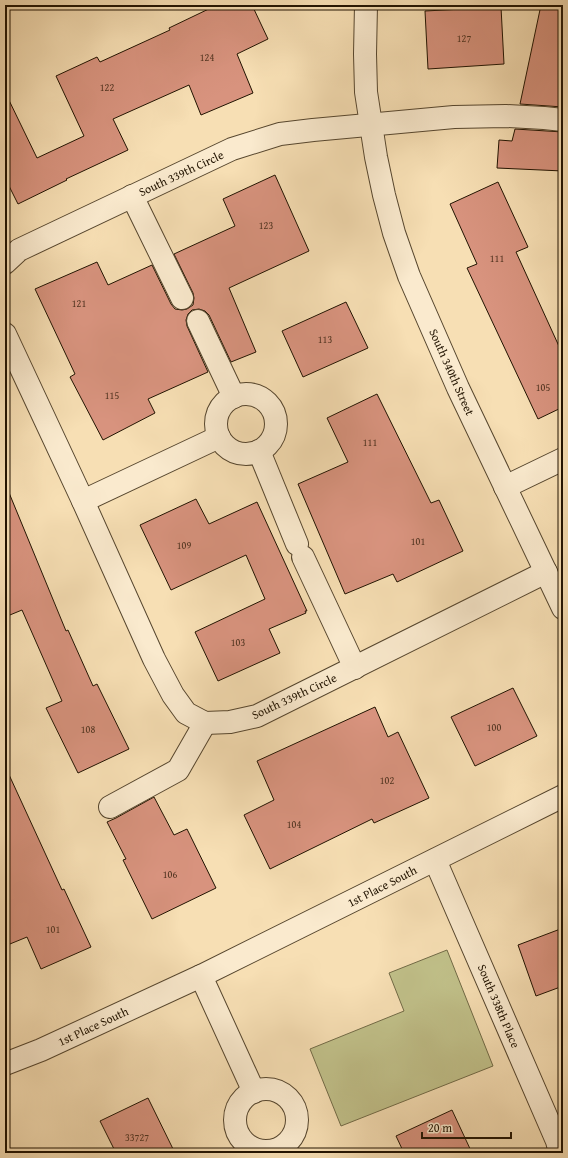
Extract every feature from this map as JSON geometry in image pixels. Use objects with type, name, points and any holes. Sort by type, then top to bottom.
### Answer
[{"type":"street","name":"South 340th Street","points":[[366,5],[366,92],[384,195],[394,233],[410,276],[458,388],[563,608]]},
{"type":"street","points":[[371,125],[454,118],[506,116],[563,120]]},
{"type":"street","name":"South 339th Circle","points":[[5,263],[19,250],[232,149],[280,134],[371,125]]},
{"type":"street","points":[[132,196],[182,298]]},
{"type":"street","points":[[198,321],[234,397]]},
{"type":"street","points":[[5,334],[83,501],[154,659],[173,695],[186,713],[205,724],[178,770],[110,807]]},
{"type":"street","points":[[245,394],[256,396],[266,402],[274,411],[276,422],[274,434],[269,444],[260,451],[248,454],[236,452],[226,446],[219,437],[216,425],[218,414],[224,404],[234,397],[245,394]]},
{"type":"street","points":[[83,501],[219,437]]},
{"type":"street","points":[[260,451],[300,550],[354,668]]},
{"type":"street","points":[[505,487],[563,459]]},
{"type":"street","name":"South 339th Circle","points":[[205,724],[230,722],[258,716],[546,572]]},
{"type":"street","name":"1st Place South","points":[[5,1064],[41,1050],[202,976],[563,796]]},
{"type":"street","name":"South 338th Place","points":[[435,860],[557,1141],[560,1153]]},
{"type":"street","points":[[202,976],[254,1092]]},
{"type":"green space","points":[[447,950],[493,1066],[341,1126],[310,1049],[404,1011],[389,973]]},
{"type":"building","points":[[217,5],[252,5],[268,39],[237,54],[253,93],[201,115],[189,85],[113,119],[128,150],[66,179],[67,180],[18,204],[5,178],[5,92],[37,158],[84,136],[56,76],[97,57],[100,62],[170,30],[169,28]]},
{"type":"building","points":[[541,5],[563,5],[563,107],[520,104]]},
{"type":"building","points":[[501,7],[504,64],[428,69],[425,11]]},
{"type":"building","points":[[515,129],[563,132],[563,171],[497,168],[499,140],[512,141]]},
{"type":"building","points":[[275,175],[309,251],[229,288],[256,352],[231,362],[209,315],[205,311],[199,309],[192,310],[188,314],[186,320],[187,326],[208,372],[148,399],[155,413],[103,440],[70,377],[75,374],[35,289],[97,262],[108,285],[152,265],[171,304],[175,309],[187,309],[193,305],[193,293],[174,254],[235,226],[223,199]]},
{"type":"building","points":[[498,182],[528,247],[516,252],[563,355],[563,407],[538,419],[467,268],[477,264],[450,204]]},
{"type":"building","points":[[346,302],[368,348],[303,377],[282,331]]},
{"type":"building","points":[[377,394],[431,503],[439,500],[463,551],[397,582],[393,574],[345,594],[298,484],[348,462],[327,418]]},
{"type":"building","points":[[5,483],[66,631],[68,630],[93,686],[97,684],[129,749],[78,773],[46,708],[62,701],[22,610],[5,617]]},
{"type":"building","points":[[196,499],[209,524],[257,502],[307,611],[305,611],[306,613],[269,629],[280,653],[218,681],[195,632],[265,599],[246,555],[171,590],[140,525]]},
{"type":"building","points":[[513,688],[537,736],[475,766],[451,717]]},
{"type":"building","points":[[375,707],[388,737],[398,732],[429,798],[374,823],[372,819],[270,869],[244,815],[274,800],[257,761]]},
{"type":"building","points":[[5,766],[62,890],[64,889],[91,947],[41,969],[27,937],[5,946]]},
{"type":"building","points":[[154,797],[174,835],[187,829],[216,888],[152,919],[123,860],[126,859],[107,822]]},
{"type":"building","points":[[563,928],[563,986],[536,996],[518,945]]},
{"type":"building","points":[[148,1098],[175,1153],[116,1153],[100,1121]]},
{"type":"building","points":[[452,1110],[472,1153],[404,1153],[396,1136]]}]
